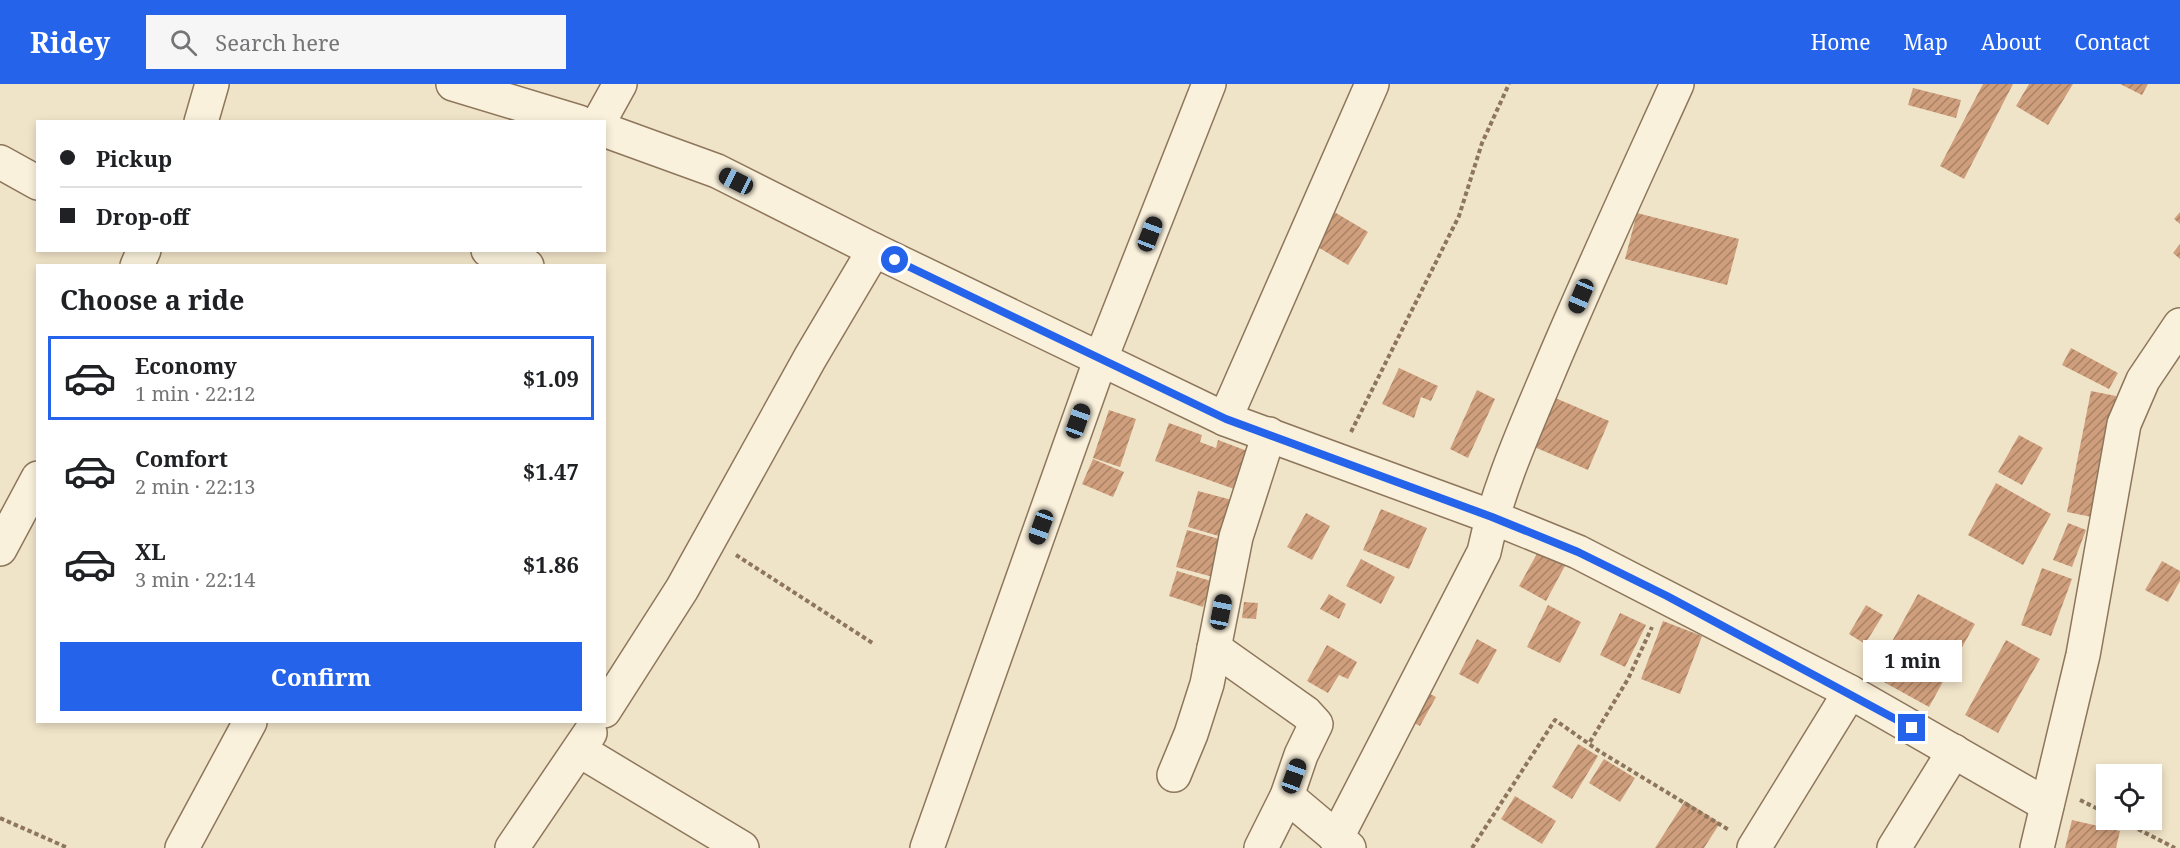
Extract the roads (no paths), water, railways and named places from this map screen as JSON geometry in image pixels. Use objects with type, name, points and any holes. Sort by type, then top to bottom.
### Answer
[{"type":"street","points":[[202,120],[212,84]]},
{"type":"street","points":[[453,84],[572,120]]},
{"type":"street","points":[[600,120],[620,84]]},
{"type":"street","points":[[927,848],[1101,358],[1209,84]]},
{"type":"street","points":[[1226,419],[1372,84]]},
{"type":"street","points":[[1287,796],[1342,844],[1484,552],[1492,517],[1581,296],[1677,84]]},
{"type":"street","points":[[606,131],[717,171],[874,250],[1226,419],[1492,517],[1578,552],[1850,692],[2047,805]]},
{"type":"street","points":[[0,162],[36,182]]},
{"type":"street","points":[[606,708],[711,538],[810,358],[874,250]]},
{"type":"street","points":[[493,252],[523,264]]},
{"type":"street","points":[[2037,848],[2083,655],[2124,424],[2143,380],[2180,325]]},
{"type":"street","points":[[1174,775],[1199,712],[1236,537],[1269,434]]},
{"type":"street","points":[[0,549],[27,523],[36,486]]},
{"type":"street","points":[[1214,648],[1306,713],[1316,724],[1301,755],[1287,796],[1261,848]]},
{"type":"street","points":[[1754,848],[1850,692]]},
{"type":"street","points":[[182,848],[249,723]]},
{"type":"street","points":[[512,848],[597,723]]},
{"type":"street","points":[[579,750],[710,831],[742,848]]},
{"type":"street","points":[[1894,848],[1954,751]]}]
